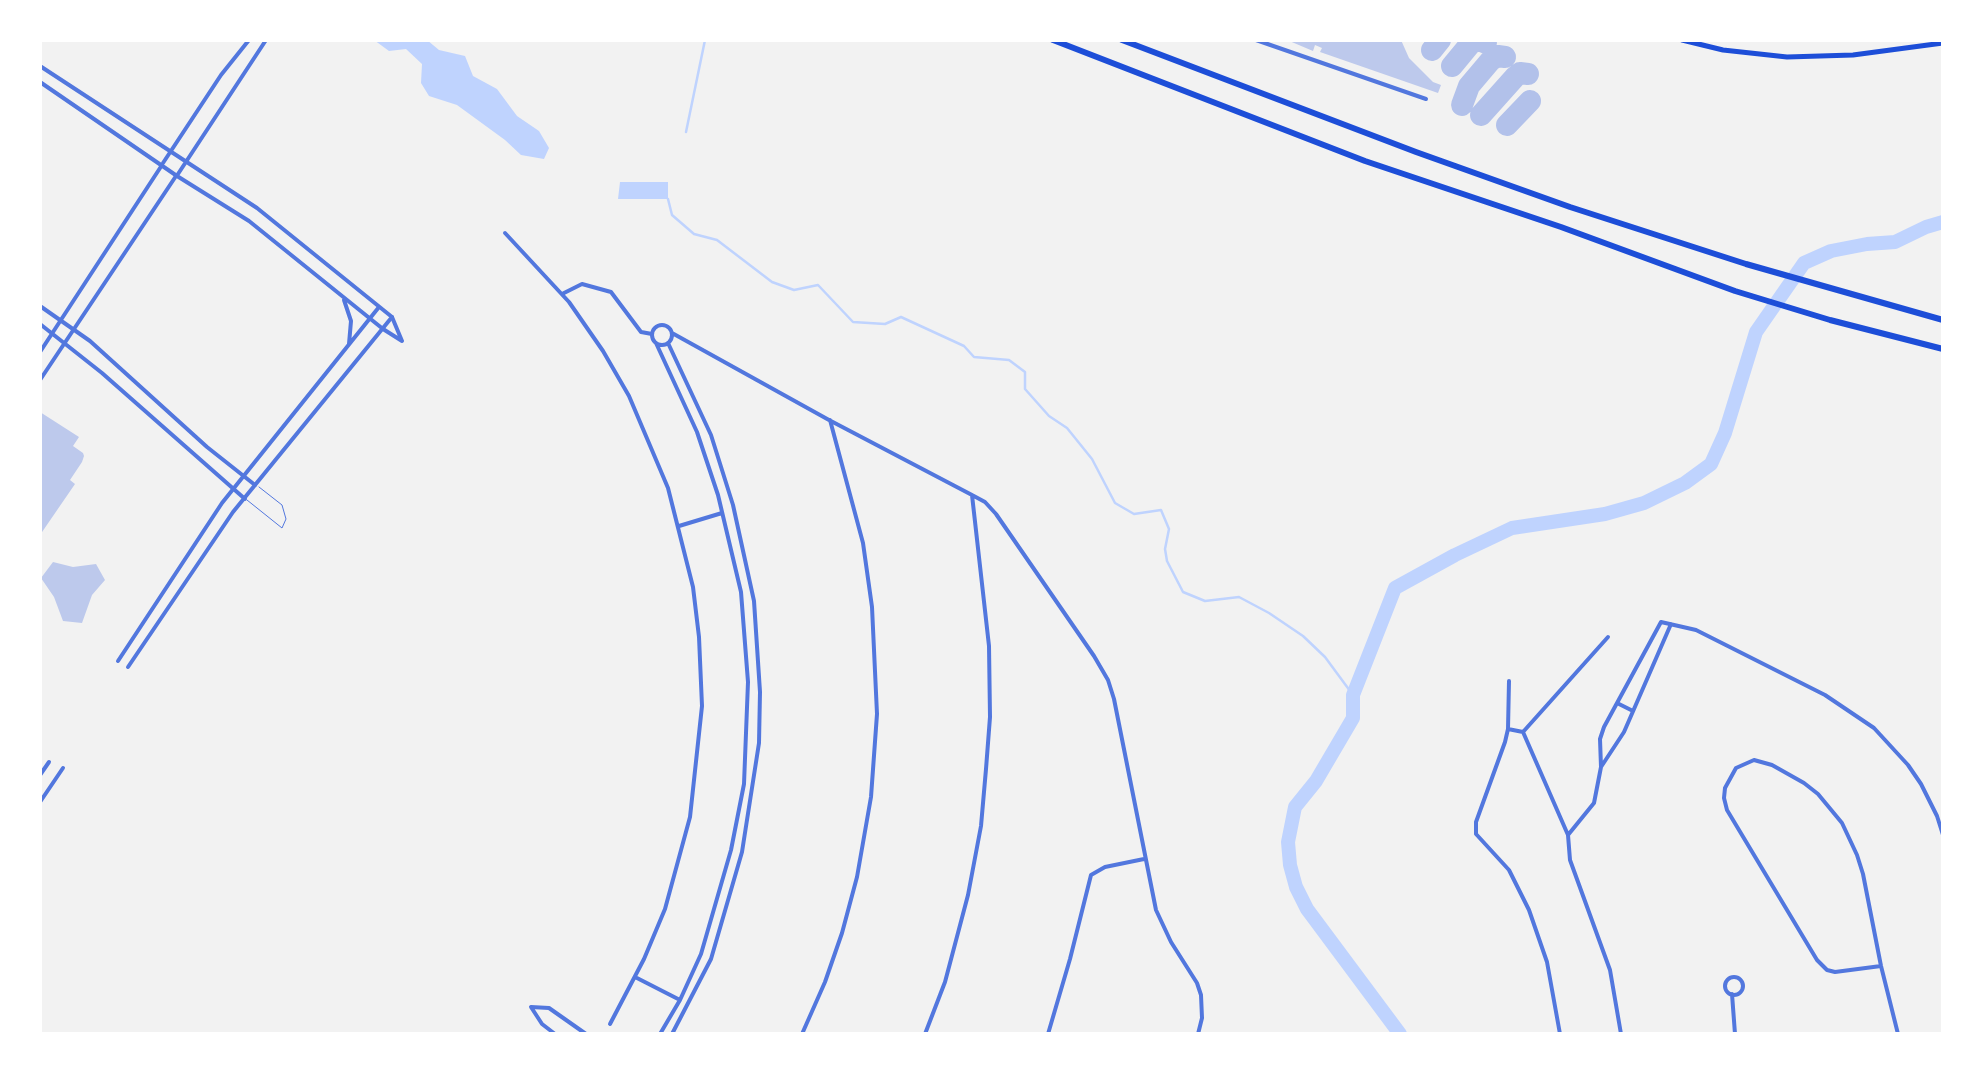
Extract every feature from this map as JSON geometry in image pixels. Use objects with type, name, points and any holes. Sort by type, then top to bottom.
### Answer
[{"type":"highway","points":[[1053,40],[1365,161],[1562,227],[1735,291],[1943,350]]},
{"type":"highway","points":[[1122,40],[1570,206],[1746,264],[1943,320]]},
{"type":"main road","points":[[1682,40],[1723,50],[1805,57],[1943,44]]},
{"type":"street","points":[[40,352],[221,75],[249,40]]},
{"type":"street","points":[[40,380],[266,40]]},
{"type":"street","points":[[1256,40],[1426,99]]},
{"type":"street","points":[[40,66],[257,208],[392,317],[402,342],[249,221],[40,82]]},
{"type":"street","points":[[505,233],[562,294],[604,350],[630,396],[668,488],[693,587],[702,676],[700,740],[690,817],[664,909],[610,1024]]},
{"type":"street","points":[[562,294],[582,284],[611,292],[642,332],[652,334]]},
{"type":"street","points":[[342,297],[351,321],[349,344]]},
{"type":"street","points":[[40,306],[90,341],[256,485]]},
{"type":"street","points":[[118,661],[222,503],[379,306]]},
{"type":"street","points":[[128,668],[233,512],[392,317]]},
{"type":"street","points":[[40,324],[102,372],[245,499]]},
{"type":"street","points":[[660,1034],[701,954],[731,850],[744,784],[747,655],[742,592],[723,512],[697,432],[652,334],[660,325],[985,502],[996,514],[1108,680],[1156,910],[1202,995],[1198,1034]]},
{"type":"street","points":[[656,343],[668,344],[672,333]]},
{"type":"street","points":[[668,344],[711,435],[741,534],[760,656],[760,744],[742,852],[712,959],[672,1034]]},
{"type":"street","points":[[802,1034],[842,933],[856,878],[870,798],[876,714],[873,624],[863,543],[830,420]]},
{"type":"street","points":[[926,1034],[945,982],[968,895],[981,826],[986,768],[990,659],[972,495]]},
{"type":"street","points":[[678,526],[723,512]]},
{"type":"street","points":[[729,537],[741,534]]},
{"type":"street","points":[[1568,835],[1594,803],[1601,767],[1600,739],[1617,703],[1661,622],[1671,622],[1696,630],[1824,695],[1874,728],[1921,784],[1943,835]]},
{"type":"street","points":[[1601,767],[1621,738],[1671,622]]},
{"type":"street","points":[[1523,732],[1608,638]]},
{"type":"street","points":[[747,655],[760,656]]},
{"type":"street","points":[[1509,682],[1508,729],[1476,822],[1476,834],[1509,870],[1529,910],[1548,962],[1560,1034]]},
{"type":"street","points":[[1617,703],[1634,711]]},
{"type":"street","points":[[1508,729],[1523,732]]},
{"type":"street","points":[[1523,732],[1568,835],[1570,860],[1610,970],[1621,1034]]},
{"type":"street","points":[[747,740],[760,744]]},
{"type":"street","points":[[1881,966],[1835,972],[1816,960],[1727,810],[1725,788],[1736,768],[1754,760],[1772,764],[1818,794],[1842,824],[1863,874],[1898,1034]]},
{"type":"street","points":[[40,775],[49,762]]},
{"type":"street","points":[[40,802],[63,768]]},
{"type":"street","points":[[731,850],[742,852]]},
{"type":"street","points":[[1048,1034],[1092,875],[1105,867],[1144,859]]},
{"type":"street","points":[[701,954],[712,959]]},
{"type":"street","points":[[635,977],[680,1000]]},
{"type":"street","points":[[1732,994],[1736,1034]]},
{"type":"street","points":[[555,1034],[542,1024],[531,1007],[550,1008],[586,1034]]},
{"type":"lane","points":[[245,499],[282,528],[286,518],[282,504],[256,485]]},
{"type":"water","points":[[374,40],[427,40],[439,50],[465,56],[473,76],[497,89],[517,116],[539,131],[549,148],[544,159],[521,155],[457,105],[429,96],[421,83],[422,64],[406,49],[389,51]]},
{"type":"water","points":[[620,182],[668,182],[668,199],[618,199]]},
{"type":"building","points":[[1287,40],[1401,40],[1409,58],[1441,85],[1438,93],[1320,52],[1322,48],[1315,45],[1313,51]]},
{"type":"building","points":[[40,412],[79,437],[73,446],[84,456],[70,480],[75,484],[40,535]]},
{"type":"building","points":[[53,562],[73,567],[96,564],[105,580],[92,595],[82,623],[63,621],[41,578]]},
{"type":"waterway","points":[[686,132],[705,40]]},
{"type":"waterway","points":[[668,199],[672,215],[694,234],[717,240],[772,282],[794,290],[818,285],[853,322],[885,324],[901,317],[964,346],[974,357],[1009,360],[1025,372],[1025,389],[1049,416],[1067,428],[1092,459],[1115,503],[1134,514],[1161,510],[1169,529],[1167,561],[1183,592],[1205,601],[1239,597],[1269,613],[1325,657],[1353,695]]},
{"type":"waterway","points":[[1400,1034],[1307,909],[1296,887],[1288,842],[1295,807],[1316,781],[1353,718],[1353,695],[1395,588],[1512,528],[1605,514],[1644,503],[1685,483],[1711,464],[1725,433],[1756,332],[1804,263],[1831,251],[1895,242],[1943,222]]},
{"type":"taxiway","points":[[1432,50],[1440,40]]},
{"type":"taxiway","points":[[1452,66],[1471,43],[1486,43]]},
{"type":"taxiway","points":[[1462,105],[1469,86],[1491,60],[1505,57]]},
{"type":"taxiway","points":[[1481,115],[1515,77],[1528,74]]},
{"type":"taxiway","points":[[1507,125],[1530,101]]}]
